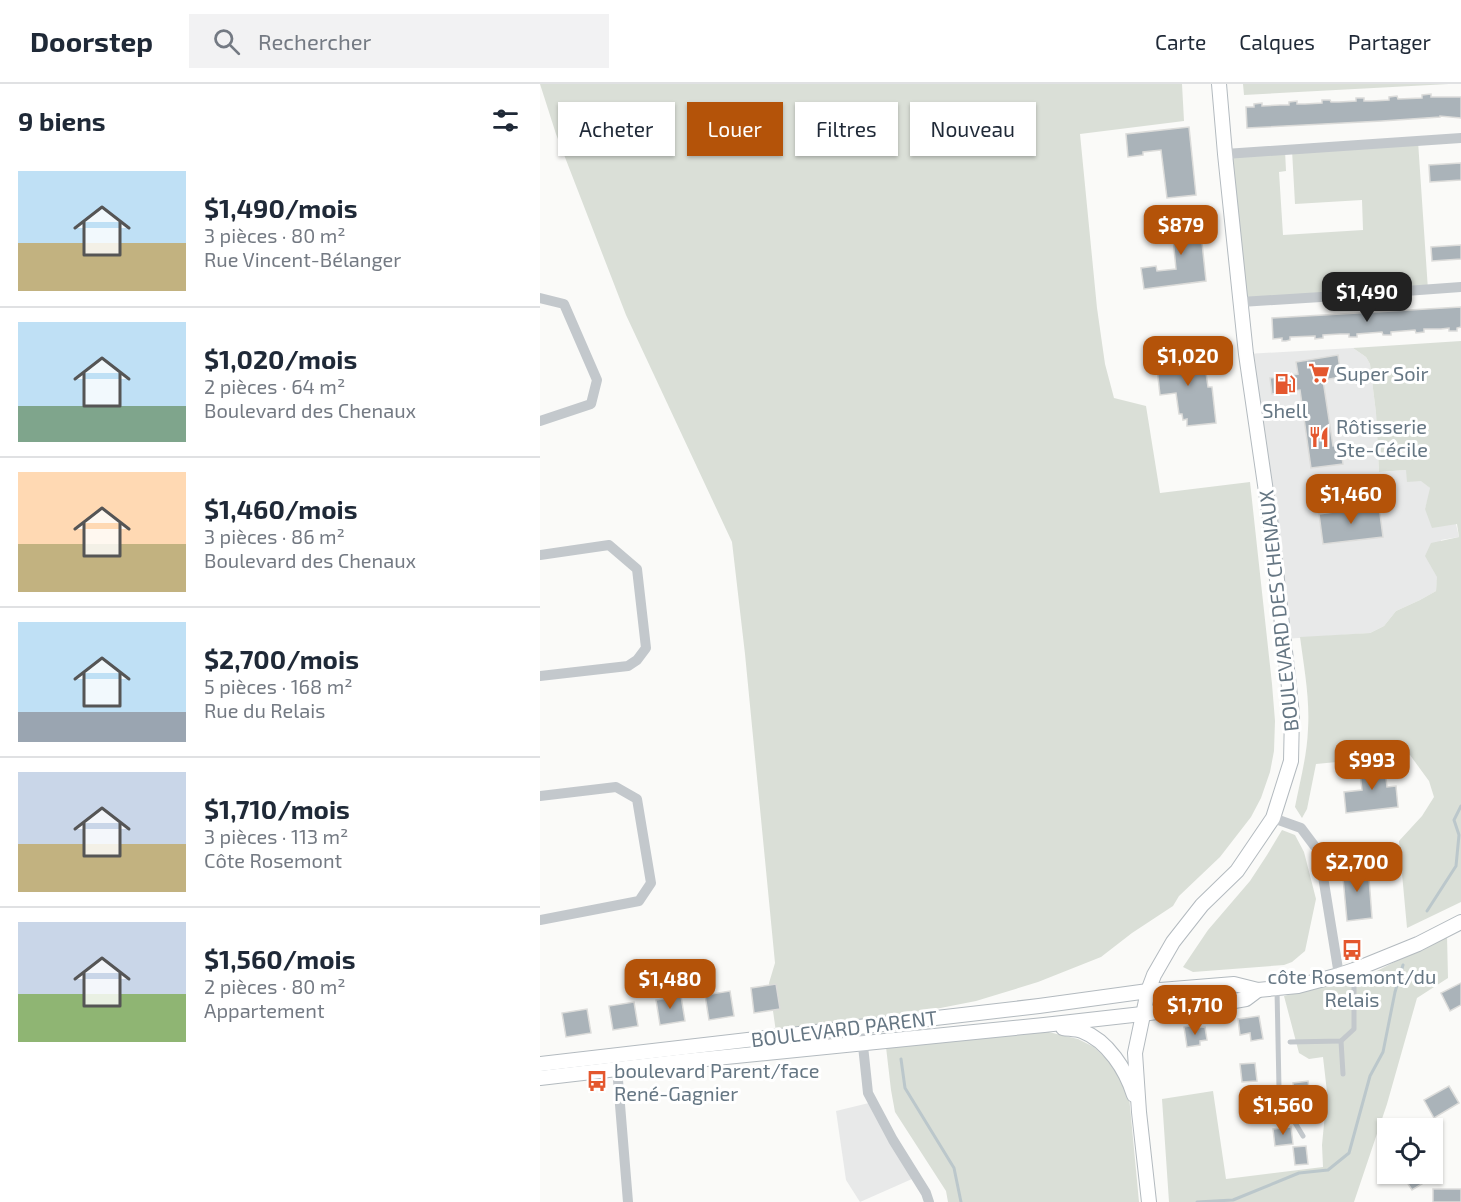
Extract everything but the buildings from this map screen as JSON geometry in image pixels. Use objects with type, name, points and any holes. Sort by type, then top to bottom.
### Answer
[{"type":"street","name":"BOULEVARD DES CHENAUX","points":[[1149,1202],[1135,1053],[1148,991],[1154,975],[1173,942],[1202,905],[1237,871],[1273,818],[1291,761],[1292,714],[1271,526],[1240,302],[1220,84]]},
{"type":"street","points":[[1225,154],[1461,138]]},
{"type":"street","points":[[1240,302],[1461,287]]},
{"type":"street","points":[[540,298],[564,304],[597,380],[591,404],[540,421]]},
{"type":"street","points":[[540,555],[609,545],[637,569],[646,648],[637,660],[628,666],[540,676]]},
{"type":"street","points":[[540,796],[616,787],[637,799],[651,883],[639,901],[540,920]]},
{"type":"street","points":[[1273,818],[1301,828],[1319,852],[1339,975]]},
{"type":"street","points":[[1258,990],[1298,986],[1354,970],[1418,944],[1461,922]]},
{"type":"street","name":"BOULEVARD PARENT","points":[[540,1078],[686,1047],[1148,991],[1234,984],[1258,990]]},
{"type":"street","name":"BOULEVARD PARENT","points":[[540,1064],[617,1063],[863,1044],[1223,1003],[1246,999],[1258,990]]},
{"type":"street","points":[[1044,1025],[1082,1031],[1100,1042],[1116,1059],[1133,1092],[1139,1112]]},
{"type":"street","points":[[861,1026],[868,1093],[929,1202]]},
{"type":"street","points":[[617,1063],[628,1202]]},
{"type":"lane","points":[[1290,1042],[1341,1041],[1353,1029],[1354,970]]},
{"type":"lane","points":[[1277,988],[1279,1088],[1282,1101],[1303,1136]]},
{"type":"lane","points":[[1341,1041],[1343,1074]]},
{"type":"shaded area","points":[[540,84],[1182,84],[1184,121],[1080,134],[1097,308],[1105,364],[1114,398],[1146,406],[1160,493],[1250,482],[1272,684],[1275,721],[1274,751],[1261,798],[1251,817],[1220,857],[1179,896],[1173,906],[1101,957],[1038,982],[976,1001],[910,1014],[776,1032],[769,983],[775,963],[732,542],[626,315],[565,156],[675,156],[675,102],[558,102],[558,139]]},
{"type":"shaded area","points":[[1243,84],[1449,84],[1244,95]]},
{"type":"shaded area","points":[[1418,141],[1428,290],[1241,302],[1225,154],[1285,150],[1286,171],[1279,172],[1283,235],[1363,230],[1362,200],[1295,204],[1292,150]]},
{"type":"shaded area","points":[[1461,341],[1461,902],[1407,928],[1399,841],[1422,816],[1434,797],[1429,781],[1410,755],[1316,764],[1307,809],[1302,818],[1295,807],[1306,749],[1308,706],[1300,637],[1370,633],[1384,626],[1396,611],[1436,591],[1437,577],[1425,556],[1431,543],[1459,537],[1457,524],[1432,528],[1425,509],[1430,488],[1421,481],[1407,482],[1406,470],[1379,472],[1376,413],[1370,364],[1366,357],[1353,348]]},
{"type":"shaded area","points":[[1353,348],[1366,357],[1370,364],[1376,413],[1379,472],[1406,470],[1421,480],[1431,489],[1425,509],[1456,524],[1459,537],[1441,540],[1436,591],[1396,611],[1384,626],[1370,633],[1284,639],[1246,354]]},
{"type":"shaded area","points":[[1282,830],[1295,835],[1304,852],[1316,899],[1305,951],[1292,962],[1284,965],[1193,972],[1183,967],[1208,930],[1250,881]]},
{"type":"shaded area","points":[[1447,935],[1448,978],[1417,998],[1387,1104],[1382,1118],[1377,1118],[1377,1134],[1354,1202],[1169,1202],[1162,1099],[1213,1091],[1226,1179],[1323,1167],[1322,1145],[1327,1092],[1323,1057],[1309,1059],[1299,1053],[1284,996],[1373,973]]},
{"type":"shaded area","points":[[1040,1030],[1078,1039],[1094,1047],[1114,1066],[1129,1096],[1139,1202],[948,1202],[946,1191],[895,1112],[886,1047]]},
{"type":"shaded area","points":[[873,1102],[912,1179],[860,1202],[846,1180],[836,1111]]},
{"type":"waterway","points":[[1427,911],[1456,866],[1459,835],[1454,820],[1461,806]]},
{"type":"waterway","points":[[1197,1202],[1233,1200],[1299,1173],[1328,1170],[1349,1153],[1370,1076],[1383,1052],[1403,965]]},
{"type":"waterway","points":[[901,1059],[905,1088],[954,1168],[961,1202]]},
{"type":"place","name":"Super Soir","points":[[1319,373]]},
{"type":"place","name":"Shell","points":[[1285,384]]},
{"type":"place","name":"Rôtisserie Ste-Cécile","points":[[1319,437]]},
{"type":"place","name":"côte Rosemont/du Relais","points":[[1352,950]]},
{"type":"place","name":"boulevard Parent/face René-Gagnier","points":[[597,1081]]}]
